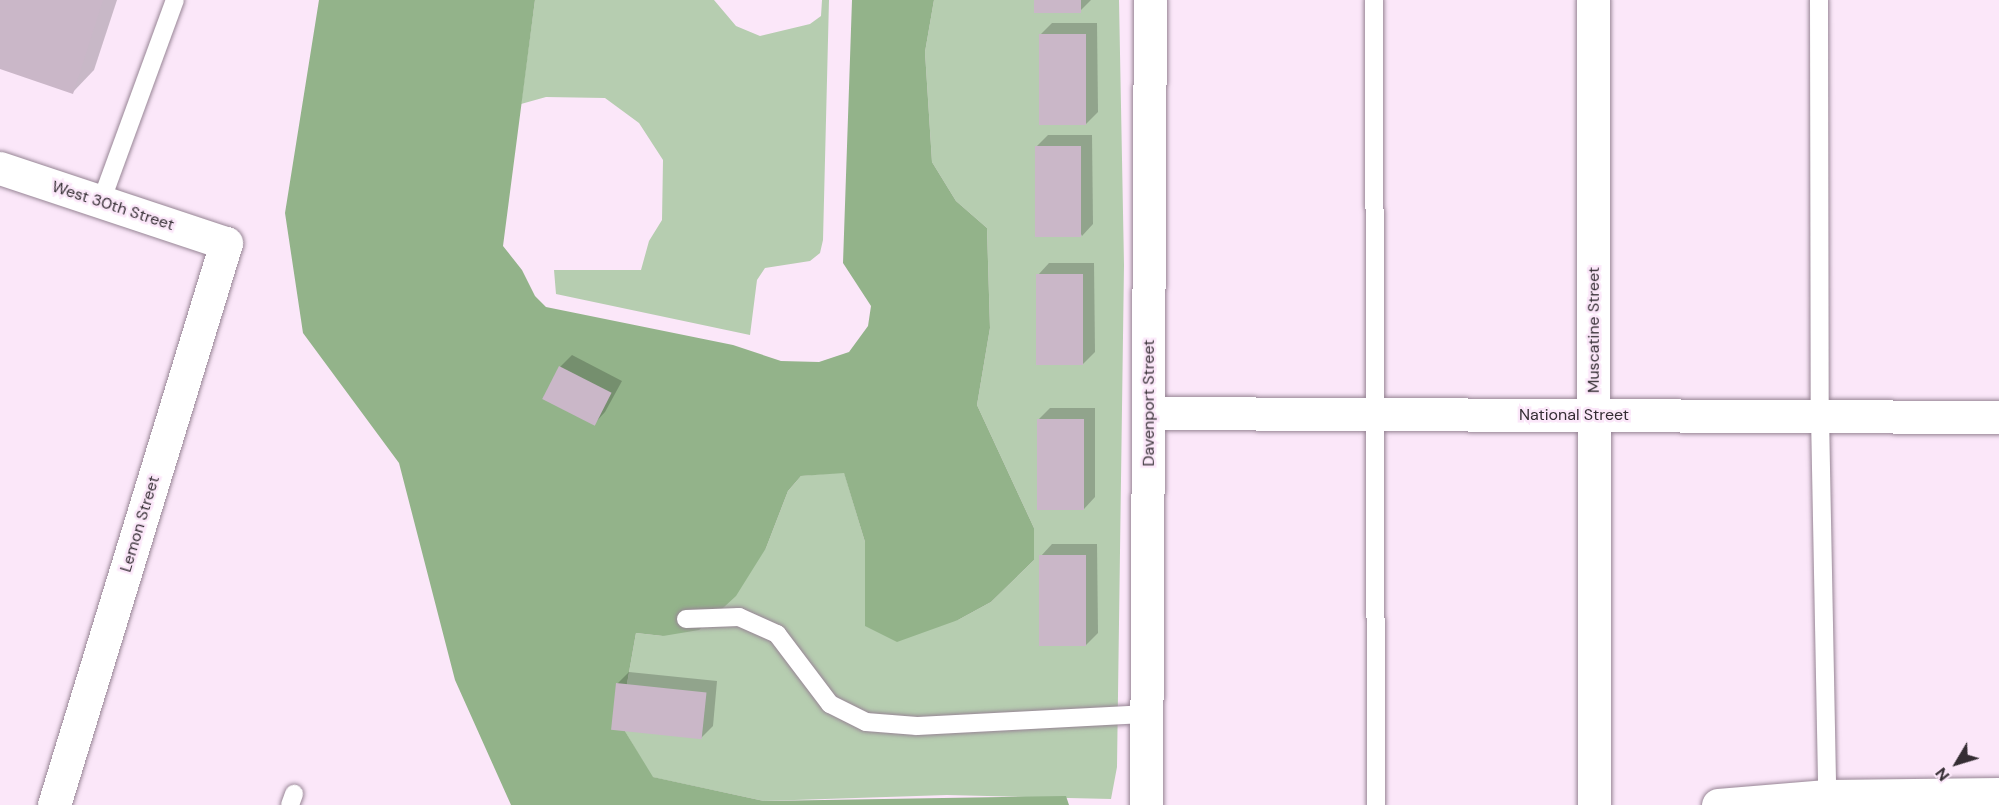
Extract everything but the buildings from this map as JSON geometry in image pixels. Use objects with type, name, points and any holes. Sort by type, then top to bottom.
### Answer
[{"type":"street","name":"Davenport Street","points":[[1146,805],[1149,714],[1150,0]]},
{"type":"street","name":"Muscatine Street","points":[[1593,0],[1594,805]]},
{"type":"street","name":"West 30th Street","points":[[0,168],[225,243]]},
{"type":"street","name":"Lemon Street","points":[[54,805],[225,243]]},
{"type":"street","name":"National Street","points":[[1149,413],[1999,417]]},
{"type":"street","points":[[1718,805],[1827,796],[1999,794]]},
{"type":"lane","points":[[101,202],[175,0]]},
{"type":"lane","points":[[1374,0],[1372,413],[1376,805]]},
{"type":"lane","points":[[1820,0],[1820,416],[1827,796]]},
{"type":"lane","points":[[686,619],[740,617],[777,634],[830,704],[866,722],[917,726],[1149,714]]},
{"type":"green space","points":[[319,0],[535,0],[503,246],[522,270],[535,296],[546,307],[733,345],[781,361],[819,362],[849,352],[868,326],[871,306],[843,263],[852,0],[934,0],[925,52],[932,162],[956,201],[987,228],[990,328],[977,405],[1034,528],[1034,560],[991,602],[958,620],[897,642],[865,626],[865,542],[844,473],[801,476],[788,491],[766,548],[736,596],[699,630],[663,636],[636,633],[620,723],[653,777],[764,801],[1066,796],[1069,805],[511,805],[455,680],[399,463],[303,333],[285,213]]},
{"type":"green space","points":[[535,0],[714,0],[736,26],[760,36],[810,24],[821,16],[822,0],[829,0],[823,240],[820,253],[810,261],[765,268],[757,280],[750,335],[556,294],[554,270],[641,270],[649,241],[662,220],[663,160],[639,123],[605,98],[546,97],[521,104]]},
{"type":"green space","points":[[934,0],[1119,0],[1124,265],[1117,767],[1111,799],[947,795],[764,801],[652,777],[620,723],[636,633],[663,636],[766,548],[788,491],[801,476],[844,472],[865,542],[866,626],[958,620],[991,602],[1034,560],[1034,528],[977,405],[990,328],[987,228],[956,201],[932,162],[925,52]]}]
